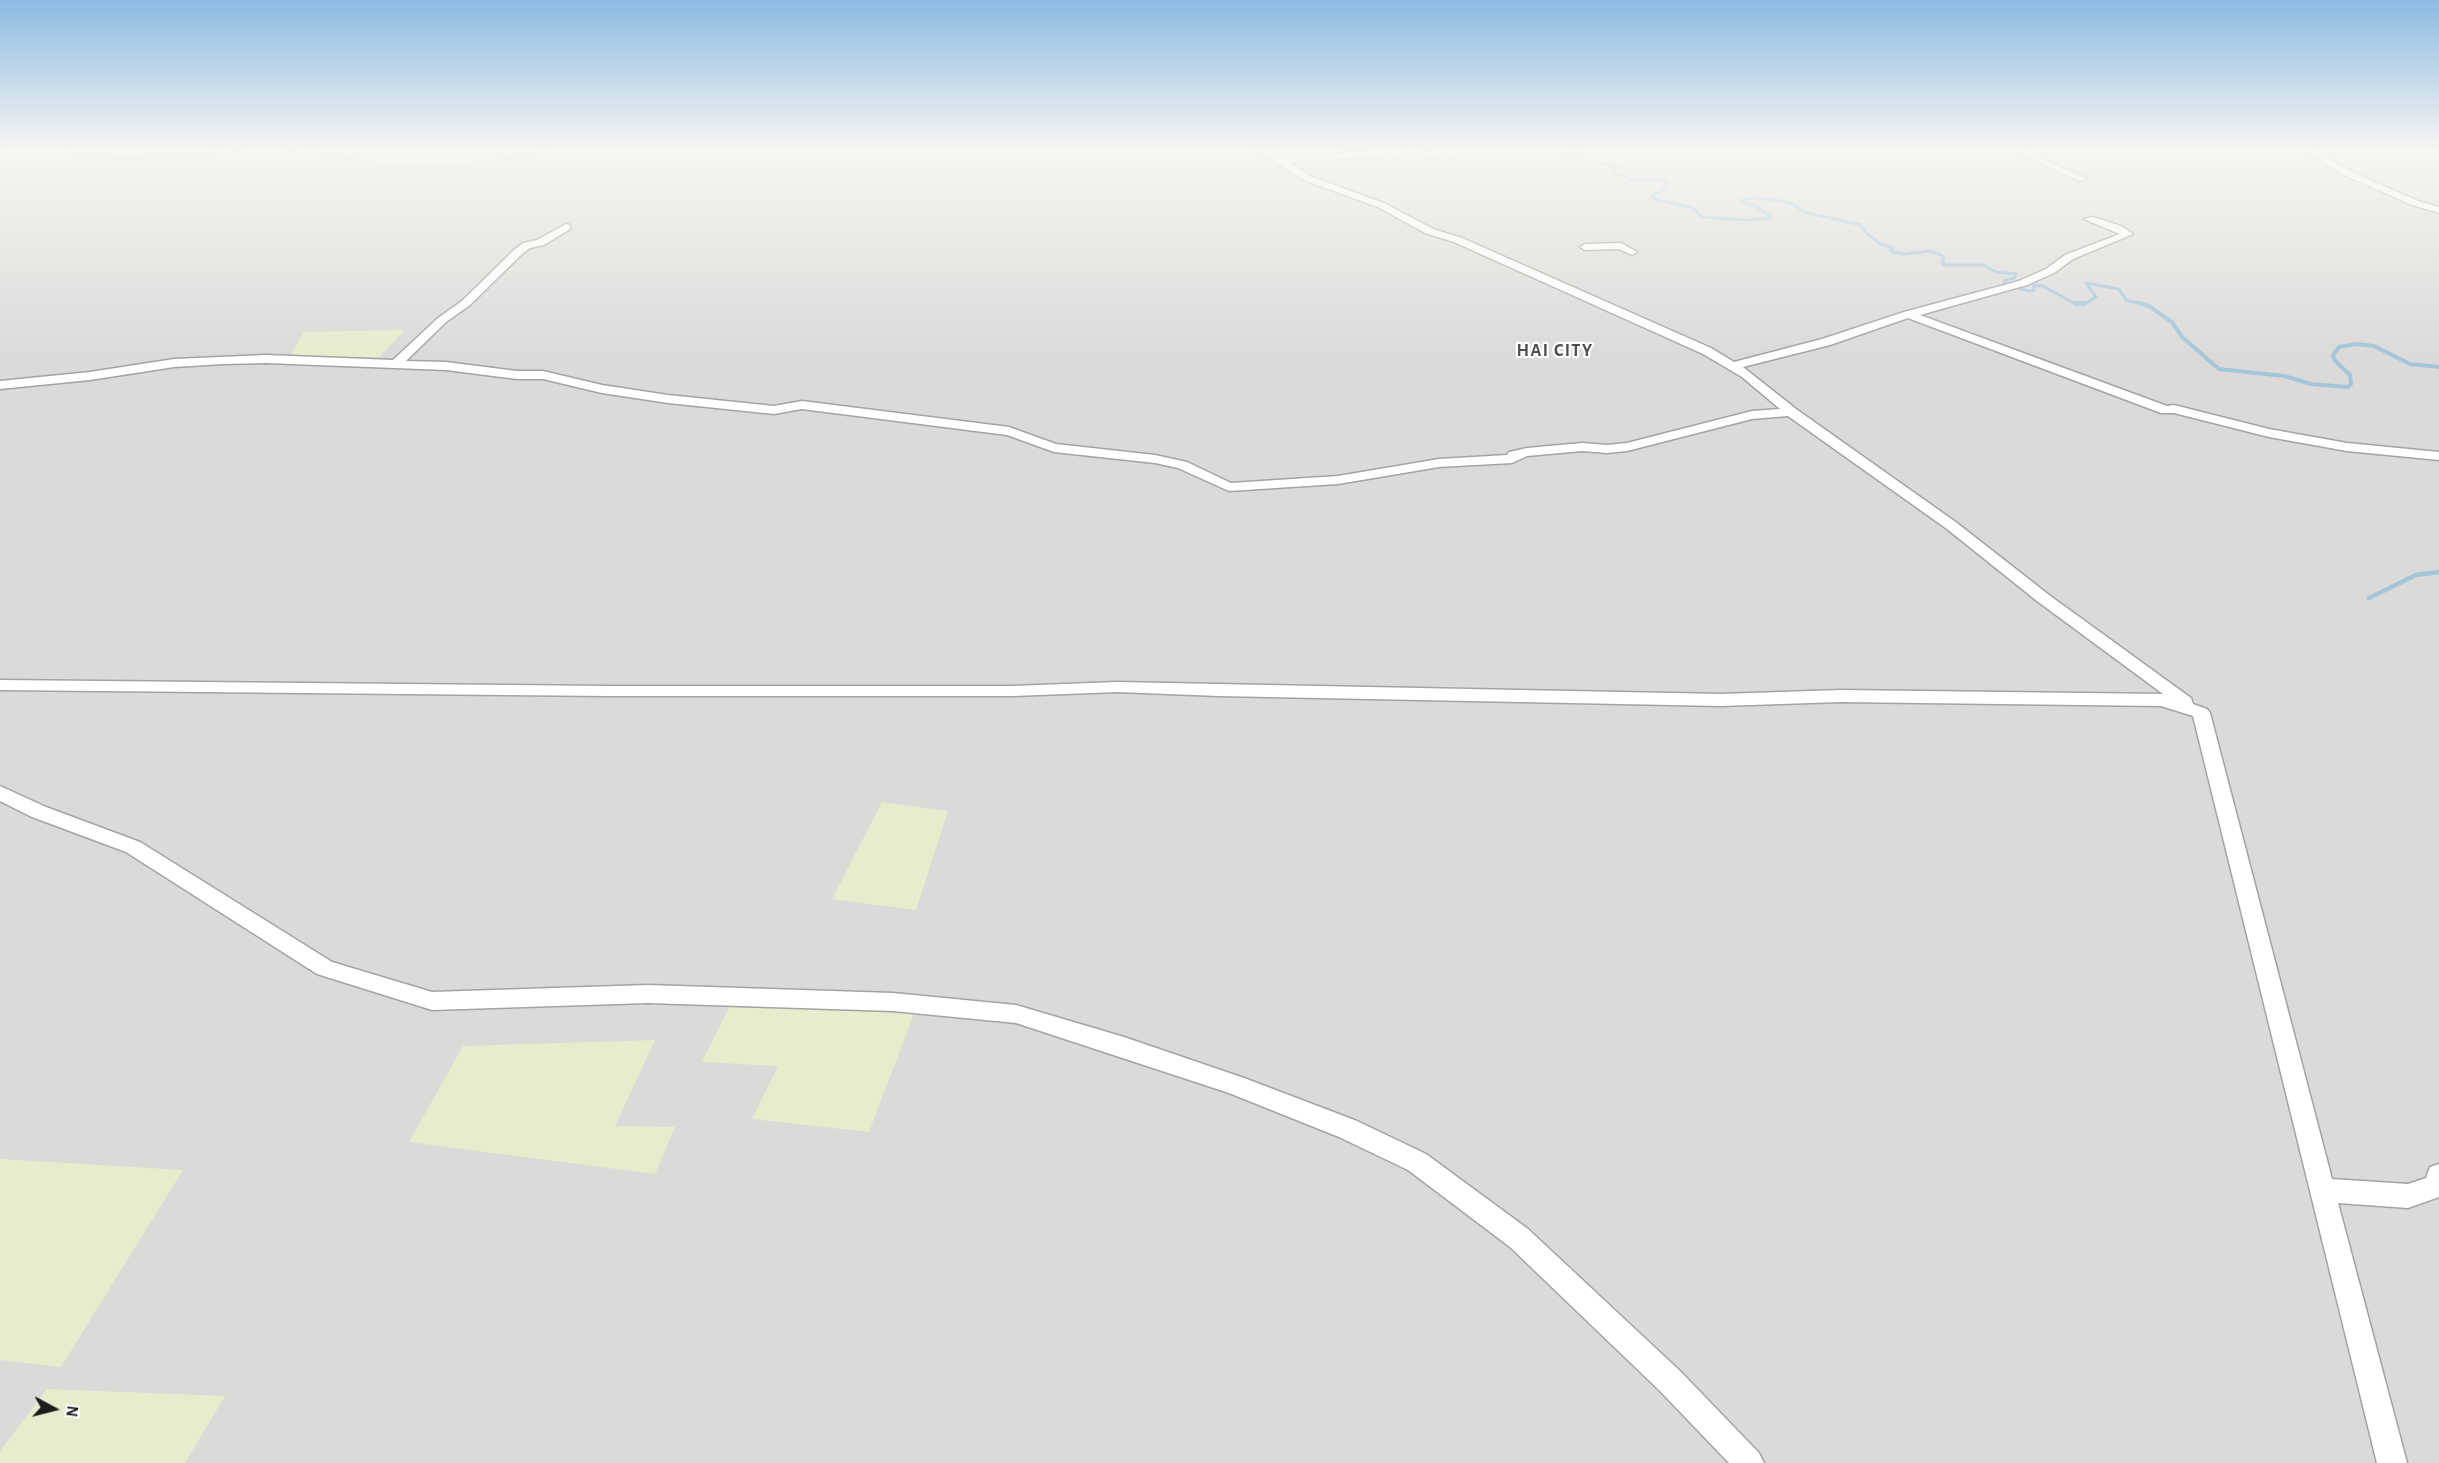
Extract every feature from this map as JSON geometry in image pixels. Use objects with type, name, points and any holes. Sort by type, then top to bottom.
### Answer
[{"type":"street","points":[[1407,219],[1429,231],[1458,240],[1568,290],[1615,308],[1707,351],[1733,366],[1791,412],[1952,526],[2043,598],[2201,714],[2392,1463]]},
{"type":"street","points":[[1733,366],[1858,332],[1908,314],[2023,283],[2050,271],[2068,257],[2128,234],[2090,219]]},
{"type":"street","points":[[396,364],[442,320],[466,303],[518,252],[527,245],[540,243],[566,227]]},
{"type":"street","points":[[1585,247],[1621,246],[1632,252]]},
{"type":"street","points":[[1908,314],[2166,410],[2269,433],[2347,447],[2439,456]]},
{"type":"street","points":[[0,385],[90,376],[174,363],[223,360],[266,359],[446,366],[517,375],[543,375],[602,389],[668,399],[774,410],[802,405],[1009,431],[1054,448],[1155,459],[1182,465],[1229,487],[1338,480],[1438,463],[1512,459],[1514,455],[1527,452],[1582,447],[1607,449],[1627,447],[1752,415],[1791,412]]},
{"type":"street","points":[[0,685],[607,691],[1013,691],[1117,687],[1219,691],[1721,700],[1841,696],[2163,700],[2201,714]]},
{"type":"street","points":[[0,793],[39,812],[133,848],[325,968],[432,1001],[648,994],[893,1002],[1016,1014],[1236,1085],[1348,1129],[1417,1162],[1519,1238],[1670,1381],[1749,1463]]},
{"type":"street","points":[[2322,1190],[2408,1196],[2437,1186],[2439,1175]]},
{"type":"shaded area","points":[[0,219],[2439,219],[2439,1463],[0,1463]]},
{"type":"green space","points":[[405,330],[379,357],[289,358],[304,332]]},
{"type":"green space","points":[[882,802],[948,811],[916,910],[832,899]]},
{"type":"green space","points":[[732,1002],[914,1014],[869,1132],[752,1119],[778,1066],[702,1062]]},
{"type":"green space","points":[[655,1040],[615,1126],[675,1127],[655,1174],[409,1142],[463,1046]]},
{"type":"green space","points":[[0,1159],[183,1170],[61,1367],[0,1360]]},
{"type":"green space","points":[[47,1389],[225,1396],[185,1463],[0,1463],[0,1451]]},
{"type":"waterway","points":[[1735,219],[1755,219]]},
{"type":"waterway","points":[[1836,219],[1861,225],[1866,233],[1881,244],[1893,248],[1890,250],[1893,252],[1906,254],[1929,251],[1941,255],[1944,258],[1942,263],[1945,265],[1983,265],[1996,272],[2016,274],[2014,278],[2004,281],[2006,285],[2029,291],[2034,290],[2034,285],[2043,286],[2077,305]]},
{"type":"waterway","points":[[2083,305],[2096,297],[2086,283],[2119,289],[2126,300],[2145,305]]},
{"type":"waterway","points":[[2074,303],[2086,303]]},
{"type":"waterway","points":[[2139,303],[2149,306],[2172,322],[2182,337],[2219,369],[2284,376],[2311,384],[2348,387],[2351,384],[2350,375],[2335,361],[2333,355],[2339,347],[2356,344],[2374,346],[2410,364],[2439,367]]},
{"type":"waterway","points":[[2369,598],[2416,575],[2439,572]]},
{"type":"district","name":"HAI CITY","points":[[1555,351]]}]
